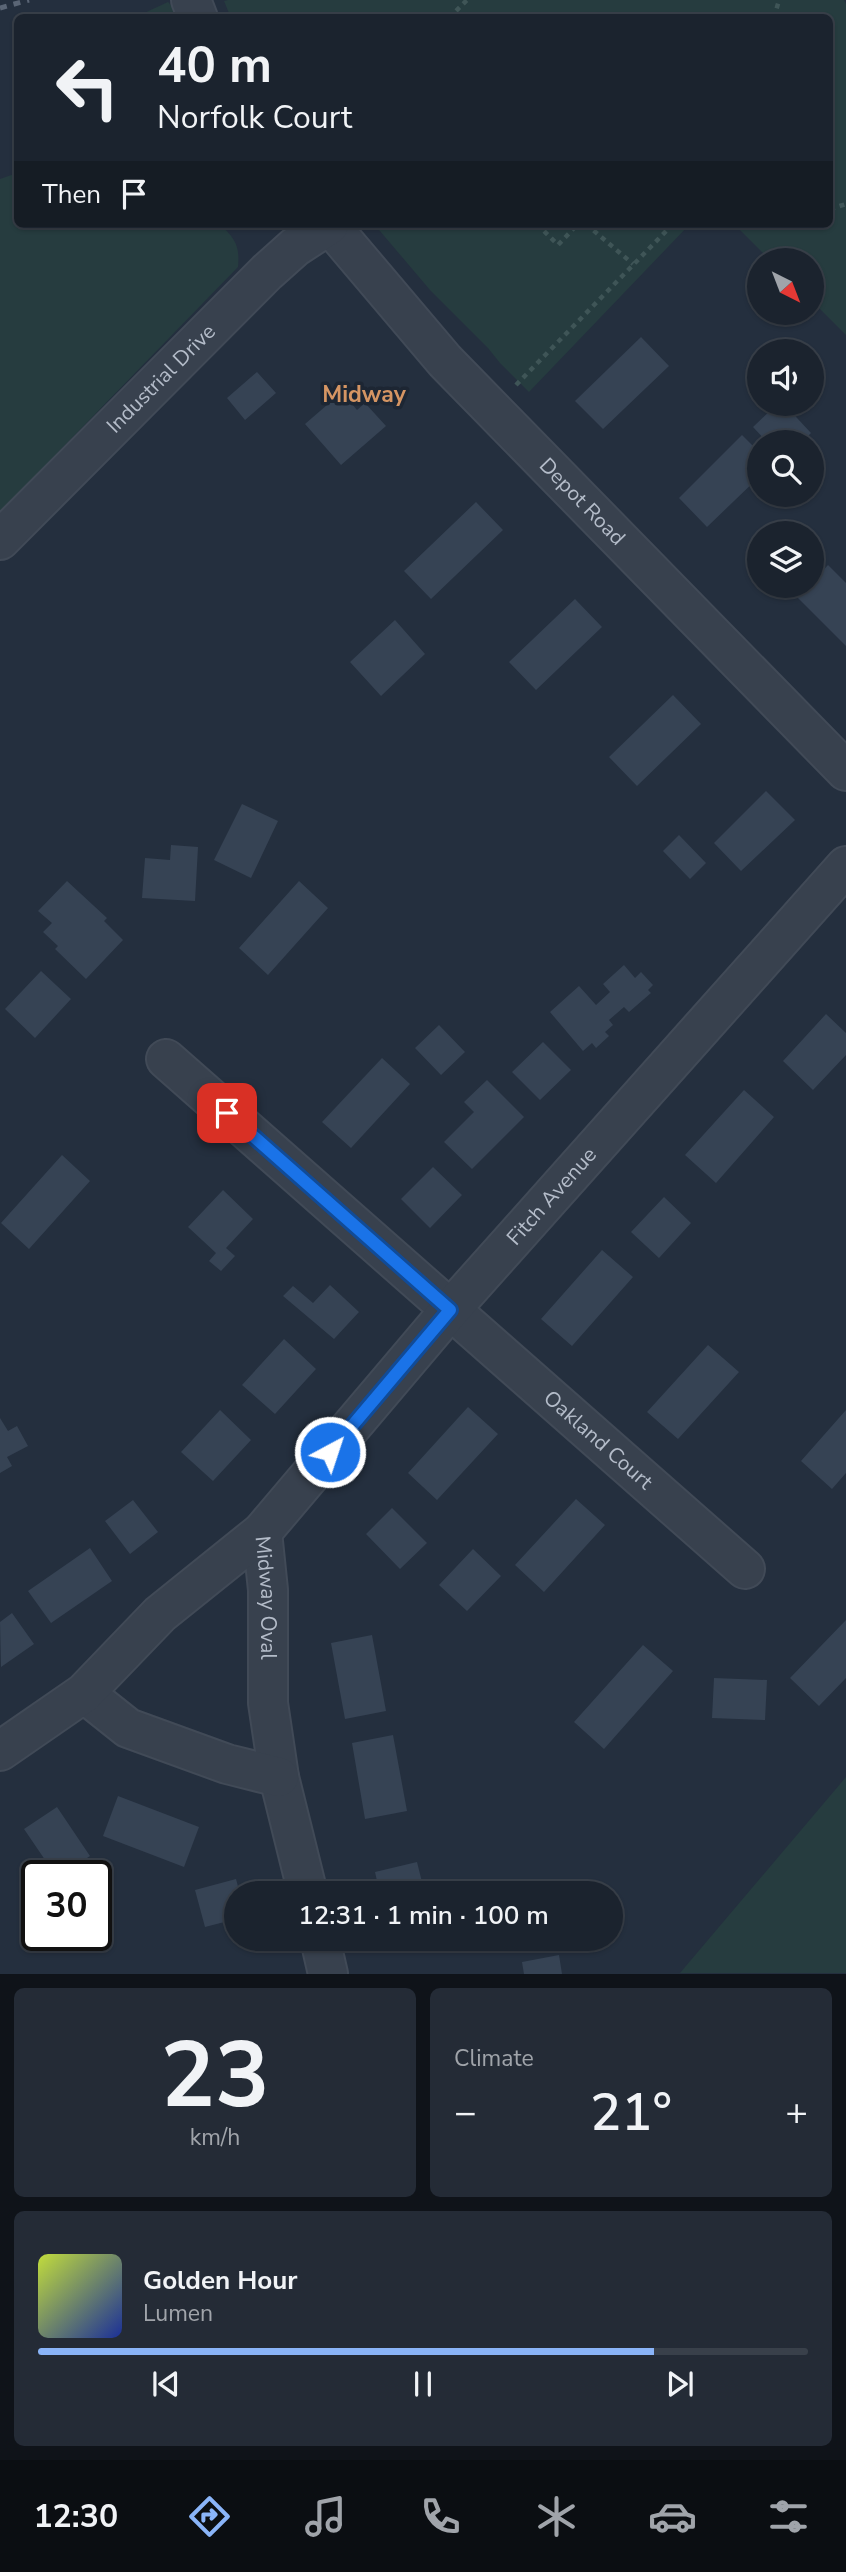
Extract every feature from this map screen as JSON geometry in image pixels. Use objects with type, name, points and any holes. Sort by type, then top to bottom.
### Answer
[{"type":"street","name":"Industrial Drive","points":[[0,540],[267,272],[295,247],[323,228]]},
{"type":"street","name":"Depot Road","points":[[332,228],[445,361],[491,410],[846,771]]},
{"type":"street","name":"Fitch Avenue","points":[[262,1532],[450,1310],[846,866]]},
{"type":"street","name":"Oakland Court","points":[[166,1059],[745,1569]]},
{"type":"street","name":"Midway Oval","points":[[0,1751],[84,1693],[160,1614],[262,1532]]},
{"type":"street","name":"Midway Oval","points":[[262,1532],[268,1590],[268,1703],[279,1777],[305,1881]]},
{"type":"street","points":[[84,1693],[128,1728],[227,1764],[279,1777]]},
{"type":"street","points":[[323,1951],[328,1973]]},
{"type":"path","points":[[453,14],[467,0]]},
{"type":"path","points":[[541,228],[558,244],[574,228]]},
{"type":"path","points":[[591,228],[633,264]]},
{"type":"path","points":[[491,410],[669,228]]},
{"type":"green space","points":[[228,0],[844,0],[846,335],[824,313],[824,248],[758,248],[738,228],[833,228],[833,14],[229,14],[224,1]]},
{"type":"green space","points":[[168,2],[179,14],[142,14]]},
{"type":"green space","points":[[14,174],[14,228],[224,228],[235,243],[238,267],[0,512],[0,179]]},
{"type":"green space","points":[[377,228],[686,228],[529,392],[430,290]]},
{"type":"green space","points":[[846,1777],[846,1973],[680,1973]]},
{"type":"building","points":[[641,337],[669,366],[603,429],[575,401]]},
{"type":"building","points":[[257,372],[276,393],[245,420],[227,398]]},
{"type":"building","points":[[342,392],[357,410],[365,403],[386,426],[341,465],[305,424]]},
{"type":"building","points":[[764,416],[795,416],[808,430],[756,430],[753,427]]},
{"type":"building","points":[[742,435],[747,440],[747,489],[707,527],[679,498]]},
{"type":"building","points":[[476,502],[503,530],[431,599],[404,571]]},
{"type":"building","points":[[828,565],[846,583],[846,646],[798,598],[824,598],[824,569]]},
{"type":"building","points":[[575,599],[602,627],[536,690],[509,662]]},
{"type":"building","points":[[395,620],[425,654],[381,696],[350,662]]},
{"type":"building","points":[[673,695],[701,724],[637,786],[609,757]]},
{"type":"building","points":[[766,791],[795,820],[741,871],[714,843]]},
{"type":"building","points":[[242,804],[278,821],[251,878],[214,860]]},
{"type":"building","points":[[679,835],[706,863],[690,879],[663,851]]},
{"type":"building","points":[[171,845],[198,847],[195,901],[142,898],[145,858],[170,860]]},
{"type":"building","points":[[67,881],[107,918],[104,921],[123,940],[86,979],[55,949],[58,946],[43,932],[52,923],[38,911]]},
{"type":"building","points":[[299,881],[328,908],[268,975],[239,948]]},
{"type":"building","points":[[624,965],[635,978],[641,972],[653,985],[648,990],[651,993],[629,1012],[624,1007],[609,1020],[613,1025],[605,1032],[609,1036],[596,1048],[592,1043],[583,1051],[550,1012],[579,986],[596,1005],[610,992],[603,984]]},
{"type":"building","points":[[41,971],[71,999],[35,1038],[5,1009]]},
{"type":"building","points":[[826,1014],[846,1033],[846,1055],[813,1090],[783,1061]]},
{"type":"building","points":[[439,1025],[465,1052],[441,1075],[415,1048]]},
{"type":"building","points":[[543,1042],[571,1070],[540,1100],[512,1072]]},
{"type":"building","points":[[382,1058],[410,1084],[351,1148],[322,1122]]},
{"type":"building","points":[[487,1080],[524,1117],[472,1169],[444,1142],[474,1112],[464,1102]]},
{"type":"building","points":[[744,1090],[774,1117],[716,1183],[685,1155]]},
{"type":"building","points":[[62,1155],[90,1181],[29,1249],[1,1223]]},
{"type":"building","points":[[433,1167],[462,1195],[430,1228],[401,1199]]},
{"type":"building","points":[[223,1190],[253,1219],[226,1248],[235,1256],[221,1271],[209,1261],[216,1253],[188,1227]]},
{"type":"building","points":[[664,1197],[691,1223],[659,1258],[631,1232]]},
{"type":"building","points":[[602,1250],[633,1277],[572,1346],[541,1319]]},
{"type":"building","points":[[330,1285],[359,1312],[334,1339],[283,1296],[293,1286],[313,1303]]},
{"type":"building","points":[[284,1339],[316,1369],[275,1414],[242,1385]]},
{"type":"building","points":[[708,1345],[739,1372],[678,1439],[647,1412]]},
{"type":"building","points":[[468,1407],[498,1434],[437,1500],[408,1473]]},
{"type":"building","points":[[220,1410],[251,1440],[213,1481],[181,1452]]},
{"type":"building","points":[[846,1410],[846,1473],[832,1489],[801,1461]]},
{"type":"building","points":[[0,1418],[8,1431],[17,1426],[28,1446],[7,1457],[12,1466],[0,1473]]},
{"type":"building","points":[[576,1499],[605,1525],[544,1592],[515,1565]]},
{"type":"building","points":[[133,1500],[158,1532],[130,1554],[105,1521]]},
{"type":"building","points":[[392,1508],[427,1543],[400,1569],[366,1534]]},
{"type":"building","points":[[90,1548],[112,1581],[51,1623],[28,1591]]},
{"type":"building","points":[[473,1549],[501,1576],[467,1611],[439,1585]]},
{"type":"building","points":[[12,1613],[34,1644],[1,1667],[0,1622]]},
{"type":"building","points":[[846,1620],[846,1678],[819,1706],[790,1678]]},
{"type":"building","points":[[372,1635],[386,1711],[345,1719],[331,1643]]},
{"type":"building","points":[[643,1645],[673,1671],[604,1749],[574,1722]]},
{"type":"building","points":[[714,1678],[767,1680],[765,1720],[712,1718]]},
{"type":"building","points":[[393,1735],[407,1811],[365,1819],[352,1743]]},
{"type":"building","points":[[118,1796],[199,1827],[184,1867],[103,1836]]},
{"type":"building","points":[[57,1807],[90,1856],[84,1860],[45,1860],[24,1829]]},
{"type":"building","points":[[417,1862],[422,1881],[377,1881],[375,1872]]},
{"type":"building","points":[[224,1882],[224,1922],[205,1927],[195,1890]]},
{"type":"building","points":[[559,1955],[562,1974],[524,1974],[522,1962]]},
{"type":"railway","points":[[0,8],[29,0]]},
{"type":"district","name":"Midway","points":[[364,394]]},
{"type":"route","points":[[227,1113],[450,1310],[330,1452]]}]
